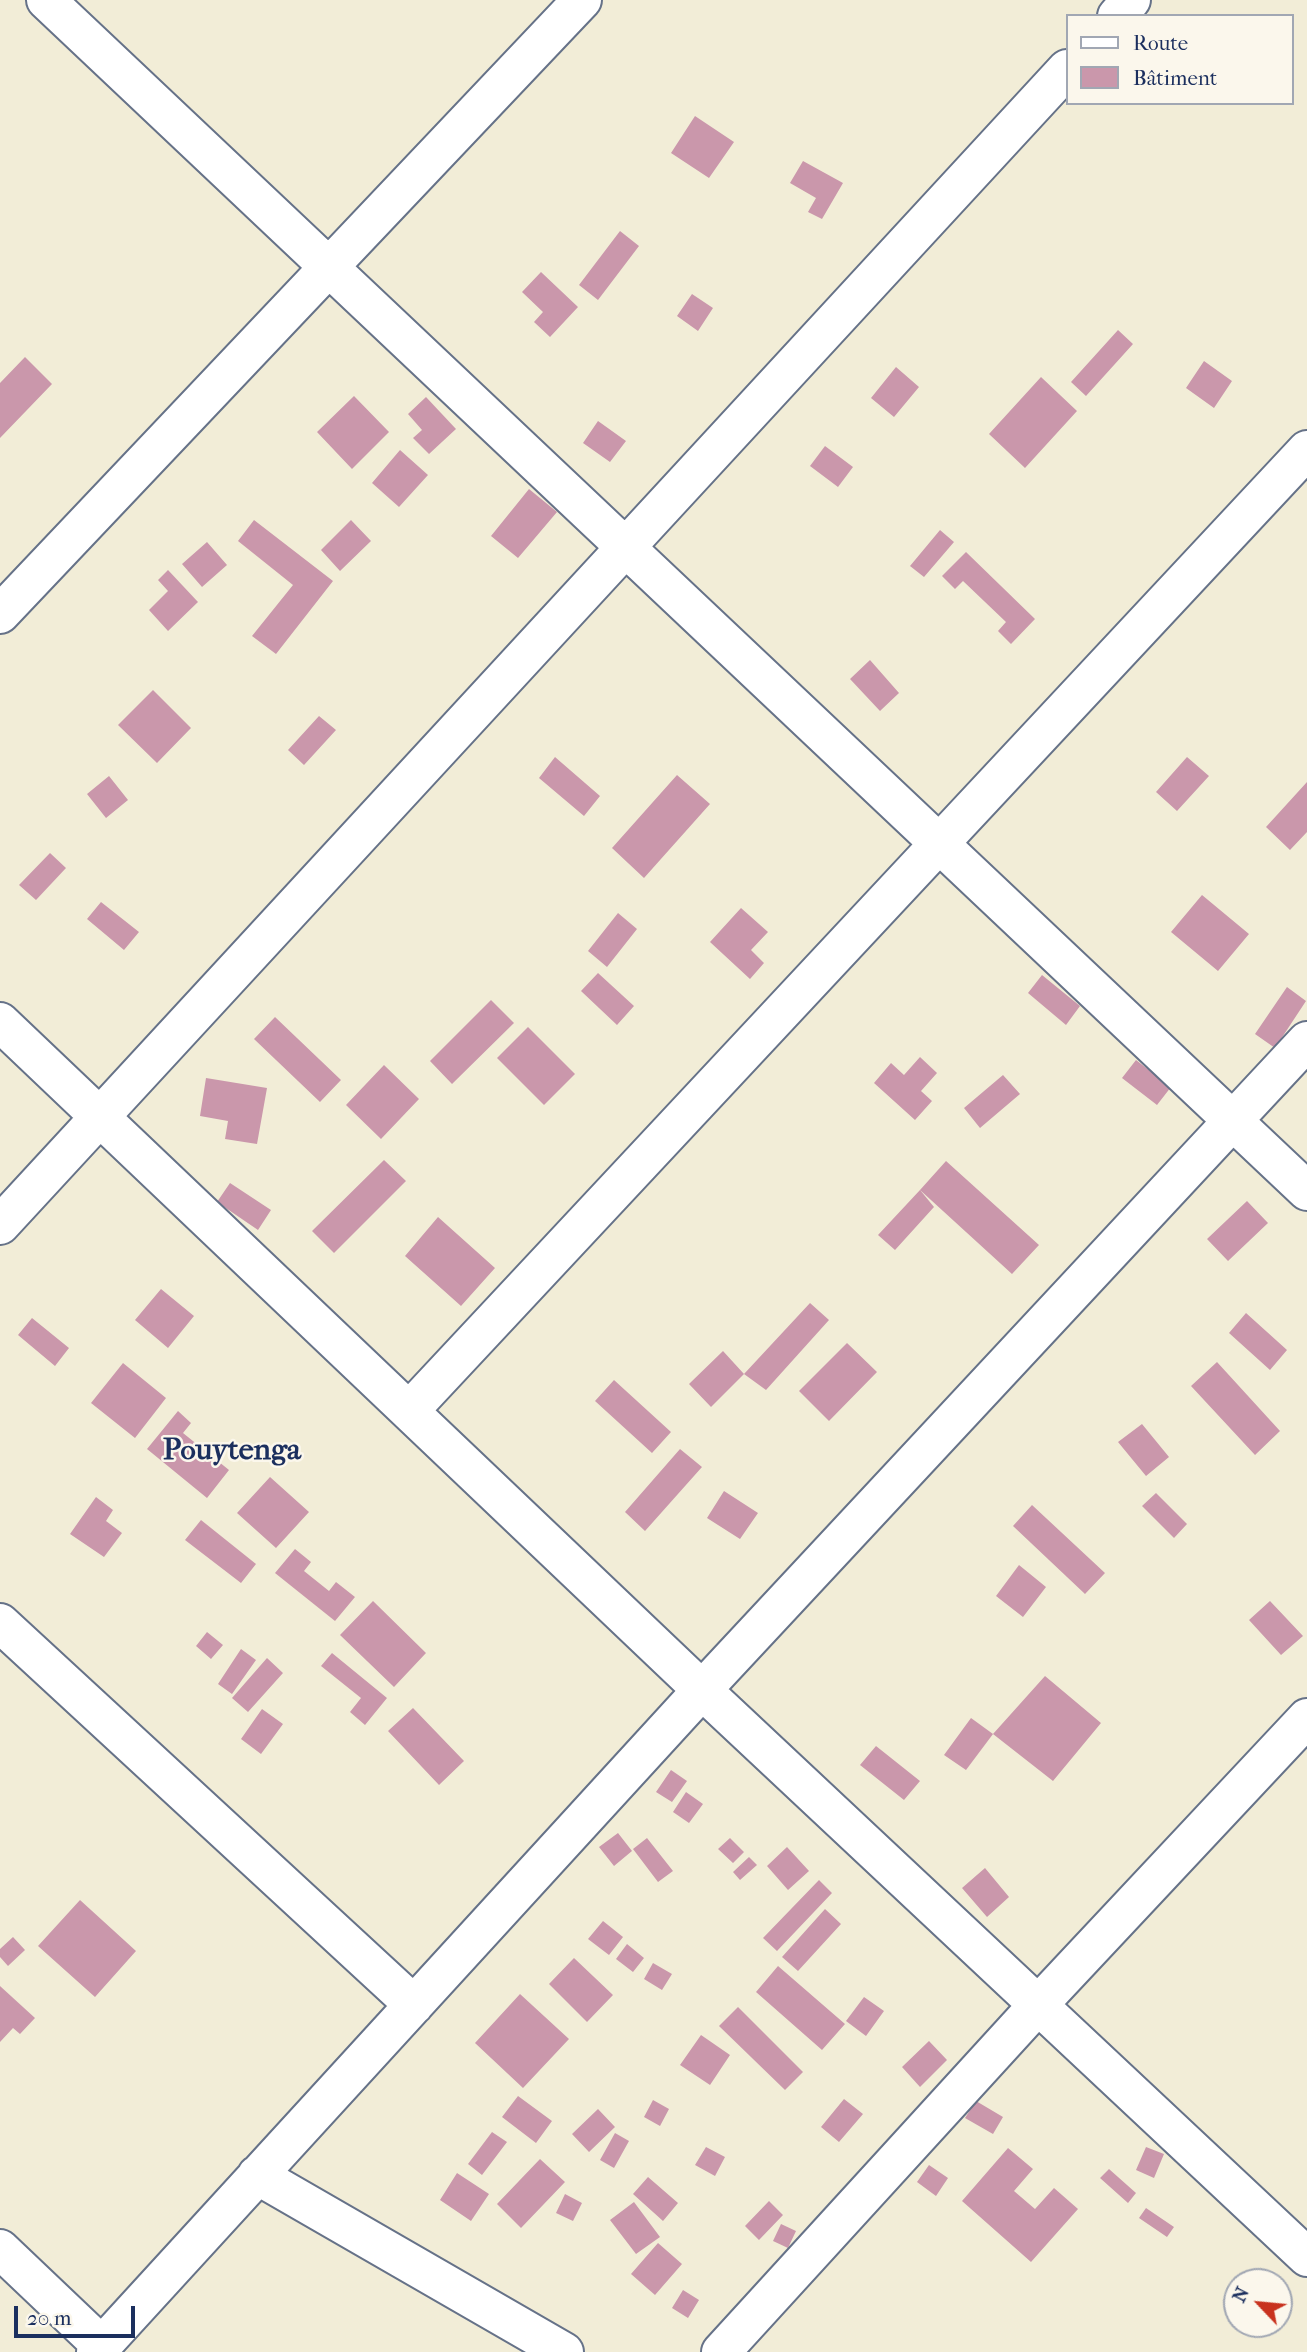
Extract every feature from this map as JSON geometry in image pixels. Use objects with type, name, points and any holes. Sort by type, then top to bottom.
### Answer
[{"type":"street","points":[[46,0],[327,269],[1307,1191]]},
{"type":"street","points":[[0,614],[582,0]]},
{"type":"street","points":[[1118,14],[1131,0]]},
{"type":"street","points":[[0,1225],[1066,70]]},
{"type":"street","points":[[410,1411],[1307,450]]},
{"type":"street","points":[[0,1022],[702,1690],[1307,2257]]},
{"type":"street","points":[[0,2249],[99,2349],[702,1690],[1307,1041]]},
{"type":"street","points":[[0,1623],[414,2004]]},
{"type":"street","points":[[722,2352],[1038,2005],[1307,1718]]},
{"type":"street","points":[[257,2175],[559,2351]]},
{"type":"building","points":[[695,116],[734,142],[709,178],[671,153]]},
{"type":"building","points":[[803,161],[843,183],[822,219],[808,212],[816,198],[790,183]]},
{"type":"building","points":[[620,231],[639,246],[598,300],[579,285]]},
{"type":"building","points":[[541,272],[578,307],[550,337],[534,322],[543,312],[522,292]]},
{"type":"building","points":[[692,294],[713,308],[698,331],[677,316]]},
{"type":"building","points":[[1118,330],[1133,344],[1086,396],[1071,382]]},
{"type":"building","points":[[25,357],[52,384],[0,438],[0,383]]},
{"type":"building","points":[[1204,361],[1232,381],[1214,408],[1186,388]]},
{"type":"building","points":[[896,367],[919,387],[894,417],[871,398]]},
{"type":"building","points":[[1041,377],[1077,411],[1025,468],[989,434]]},
{"type":"building","points":[[354,396],[389,432],[352,469],[317,432]]},
{"type":"building","points":[[426,397],[456,429],[429,454],[413,438],[422,430],[408,414]]},
{"type":"building","points":[[598,421],[626,441],[610,462],[583,443]]},
{"type":"building","points":[[825,446],[853,467],[838,487],[810,466]]},
{"type":"building","points":[[400,450],[428,475],[399,507],[372,483]]},
{"type":"building","points":[[529,489],[557,512],[518,558],[491,536]]},
{"type":"building","points":[[254,520],[333,581],[276,654],[252,636],[293,585],[238,541]]},
{"type":"building","points":[[351,520],[371,541],[340,571],[321,550]]},
{"type":"building","points":[[940,530],[954,542],[924,577],[910,566]]},
{"type":"building","points":[[207,542],[227,565],[202,587],[182,564]]},
{"type":"building","points":[[966,552],[1035,619],[1011,644],[998,631],[1006,622],[963,581],[955,589],[942,576]]},
{"type":"building","points":[[168,570],[198,602],[168,631],[149,610],[168,591],[158,580]]},
{"type":"building","points":[[870,660],[899,693],[880,711],[850,679]]},
{"type":"building","points":[[153,690],[191,728],[157,763],[118,725]]},
{"type":"building","points":[[319,716],[336,730],[304,765],[288,750]]},
{"type":"building","points":[[555,757],[600,796],[584,816],[539,778]]},
{"type":"building","points":[[1187,757],[1209,776],[1177,811],[1156,792]]},
{"type":"building","points":[[677,775],[710,804],[644,878],[612,848]]},
{"type":"building","points":[[109,776],[128,800],[106,818],[87,794]]},
{"type":"building","points":[[1307,782],[1307,832],[1290,850],[1266,827]]},
{"type":"building","points":[[50,853],[66,868],[36,900],[19,885]]},
{"type":"building","points":[[1202,895],[1249,934],[1218,971],[1171,932]]},
{"type":"building","points":[[101,902],[139,932],[124,950],[87,919]]},
{"type":"building","points":[[741,908],[768,932],[751,950],[764,963],[750,979],[710,942]]},
{"type":"building","points":[[618,913],[637,929],[607,967],[588,951]]},
{"type":"building","points":[[598,973],[634,1006],[617,1025],[581,991]]},
{"type":"building","points":[[1042,975],[1080,1006],[1066,1025],[1028,993]]},
{"type":"building","points":[[1287,987],[1306,1001],[1275,1048],[1255,1034]]},
{"type":"building","points":[[491,1000],[514,1023],[452,1084],[430,1061]]},
{"type":"building","points":[[275,1017],[341,1080],[320,1102],[254,1039]]},
{"type":"building","points":[[528,1027],[575,1074],[544,1105],[497,1058]]},
{"type":"building","points":[[920,1057],[937,1073],[921,1091],[932,1101],[915,1120],[874,1083],[891,1063],[904,1075]]},
{"type":"building","points":[[1136,1060],[1171,1087],[1157,1105],[1122,1078]]},
{"type":"building","points":[[384,1065],[419,1099],[381,1139],[346,1105]]},
{"type":"building","points":[[1003,1075],[1020,1094],[980,1128],[964,1108]]},
{"type":"building","points":[[206,1078],[267,1088],[257,1144],[225,1139],[228,1121],[200,1116]]},
{"type":"building","points":[[384,1160],[406,1181],[334,1253],[312,1231]]},
{"type":"building","points":[[946,1161],[1039,1245],[1012,1274],[920,1190]]},
{"type":"building","points":[[230,1183],[271,1210],[258,1230],[217,1202]]},
{"type":"building","points":[[920,1190],[934,1207],[895,1250],[878,1235]]},
{"type":"building","points":[[1247,1201],[1268,1223],[1228,1261],[1207,1239]]},
{"type":"building","points":[[438,1217],[495,1268],[461,1306],[405,1256]]},
{"type":"building","points":[[161,1289],[194,1316],[168,1348],[135,1320]]},
{"type":"building","points":[[810,1303],[829,1320],[766,1390],[744,1374]]},
{"type":"building","points":[[1246,1313],[1287,1350],[1270,1370],[1229,1333]]},
{"type":"building","points":[[32,1318],[69,1348],[55,1366],[18,1335]]},
{"type":"building","points":[[847,1343],[877,1372],[829,1421],[799,1391]]},
{"type":"building","points":[[723,1351],[744,1374],[711,1407],[689,1384]]},
{"type":"building","points":[[1217,1362],[1280,1431],[1255,1455],[1191,1386]]},
{"type":"building","points":[[123,1363],[166,1398],[135,1438],[91,1403]]},
{"type":"building","points":[[614,1380],[671,1432],[652,1453],[595,1401]]},
{"type":"building","points":[[178,1411],[191,1423],[183,1433],[229,1470],[207,1498],[147,1449]]},
{"type":"building","points":[[1142,1424],[1169,1457],[1146,1476],[1118,1442]]},
{"type":"building","points":[[680,1449],[702,1467],[645,1531],[625,1512]]},
{"type":"building","points":[[270,1477],[309,1512],[276,1548],[237,1513]]},
{"type":"building","points":[[724,1491],[758,1513],[740,1539],[707,1518]]},
{"type":"building","points":[[1156,1493],[1187,1524],[1174,1538],[1142,1506]]},
{"type":"building","points":[[96,1497],[113,1510],[106,1521],[122,1533],[104,1557],[70,1534]]},
{"type":"building","points":[[1032,1505],[1105,1573],[1085,1594],[1013,1526]]},
{"type":"building","points":[[201,1520],[256,1564],[241,1583],[185,1540]]},
{"type":"building","points":[[295,1549],[311,1562],[304,1571],[329,1591],[336,1582],[355,1597],[335,1621],[275,1573]]},
{"type":"building","points":[[1019,1565],[1046,1587],[1023,1617],[996,1596]]},
{"type":"building","points":[[373,1601],[426,1653],[394,1687],[340,1635]]},
{"type":"building","points":[[1270,1601],[1303,1636],[1281,1655],[1249,1620]]},
{"type":"building","points":[[207,1632],[223,1645],[211,1659],[196,1646]]},
{"type":"building","points":[[241,1649],[256,1660],[232,1694],[218,1684]]},
{"type":"building","points":[[332,1653],[387,1698],[365,1725],[350,1712],[361,1698],[321,1666]]},
{"type":"building","points":[[267,1658],[283,1673],[248,1712],[232,1698]]},
{"type":"building","points":[[1045,1676],[1101,1723],[1053,1781],[993,1734]]},
{"type":"building","points":[[413,1708],[464,1761],[439,1785],[388,1731]]},
{"type":"building","points":[[262,1709],[283,1724],[261,1754],[241,1739]]},
{"type":"building","points":[[971,1718],[993,1734],[966,1770],[944,1755]]},
{"type":"building","points":[[876,1746],[920,1781],[904,1800],[860,1765]]},
{"type":"building","points":[[671,1770],[687,1781],[672,1802],[656,1792]]},
{"type":"building","points":[[686,1792],[703,1804],[689,1823],[673,1812]]},
{"type":"building","points":[[618,1833],[632,1851],[614,1866],[599,1847]]},
{"type":"building","points":[[647,1838],[673,1871],[658,1882],[633,1849]]},
{"type":"building","points":[[730,1838],[744,1852],[733,1863],[718,1849]]},
{"type":"building","points":[[787,1847],[809,1871],[788,1890],[767,1866]]},
{"type":"building","points":[[749,1857],[757,1865],[740,1880],[733,1872]]},
{"type":"building","points":[[985,1868],[1009,1897],[987,1917],[962,1888]]},
{"type":"building","points":[[819,1880],[832,1893],[777,1951],[763,1938]]},
{"type":"building","points":[[80,1900],[136,1951],[95,1997],[38,1946]]},
{"type":"building","points":[[825,1909],[841,1924],[798,1971],[782,1957]]},
{"type":"building","points":[[603,1921],[623,1937],[609,1955],[588,1939]]},
{"type":"building","points":[[13,1937],[25,1950],[8,1966],[0,1957],[0,1949]]},
{"type":"building","points":[[627,1944],[644,1958],[633,1972],[616,1959]]},
{"type":"building","points":[[574,1958],[613,1995],[587,2022],[549,1984]]},
{"type":"building","points":[[653,1963],[672,1974],[662,1990],[644,1979]]},
{"type":"building","points":[[778,1966],[845,2024],[822,2050],[756,1992]]},
{"type":"building","points":[[0,1986],[35,2018],[20,2034],[13,2028],[0,2042]]},
{"type":"building","points":[[520,1994],[569,2039],[523,2088],[475,2043]]},
{"type":"building","points":[[864,1997],[884,2011],[866,2036],[846,2021]]},
{"type":"building","points":[[738,2007],[803,2072],[785,2090],[719,2026]]},
{"type":"building","points":[[701,2035],[730,2055],[710,2085],[680,2065]]},
{"type":"building","points":[[929,2041],[947,2060],[920,2087],[902,2067]]},
{"type":"building","points":[[518,2096],[552,2121],[536,2143],[502,2117]]},
{"type":"building","points":[[844,2099],[863,2114],[839,2142],[821,2127]]},
{"type":"building","points":[[653,2100],[669,2109],[660,2126],[644,2117]]},
{"type":"building","points":[[976,2101],[1003,2117],[993,2134],[965,2118]]},
{"type":"building","points":[[598,2109],[615,2127],[589,2152],[572,2134]]},
{"type":"building","points":[[492,2132],[507,2142],[482,2175],[468,2164]]},
{"type":"building","points":[[615,2133],[629,2141],[614,2168],[600,2160]]},
{"type":"building","points":[[706,2147],[725,2157],[715,2176],[695,2165]]},
{"type":"building","points":[[1146,2147],[1164,2154],[1154,2178],[1136,2170]]},
{"type":"building","points":[[1008,2148],[1033,2169],[1014,2191],[1035,2209],[1054,2188],[1078,2209],[1031,2262],[962,2201]]},
{"type":"building","points":[[540,2159],[565,2182],[521,2228],[497,2204]]},
{"type":"building","points":[[929,2165],[948,2178],[936,2196],[917,2182]]},
{"type":"building","points":[[1109,2169],[1136,2193],[1128,2203],[1100,2178]]},
{"type":"building","points":[[457,2173],[489,2194],[471,2221],[440,2200]]},
{"type":"building","points":[[648,2177],[678,2203],[663,2221],[633,2194]]},
{"type":"building","points":[[565,2194],[582,2203],[573,2221],[556,2213]]},
{"type":"building","points":[[769,2201],[783,2215],[759,2240],[745,2226]]},
{"type":"building","points":[[634,2202],[660,2237],[636,2254],[610,2220]]},
{"type":"building","points":[[1146,2208],[1174,2227],[1167,2237],[1139,2218]]},
{"type":"building","points":[[781,2224],[796,2231],[788,2248],[773,2241]]},
{"type":"building","points":[[658,2243],[682,2264],[655,2295],[631,2274]]},
{"type":"building","points":[[683,2290],[699,2300],[688,2318],[672,2308]]},
{"type":"district","name":"Pouytenga","points":[[232,1452]]}]
